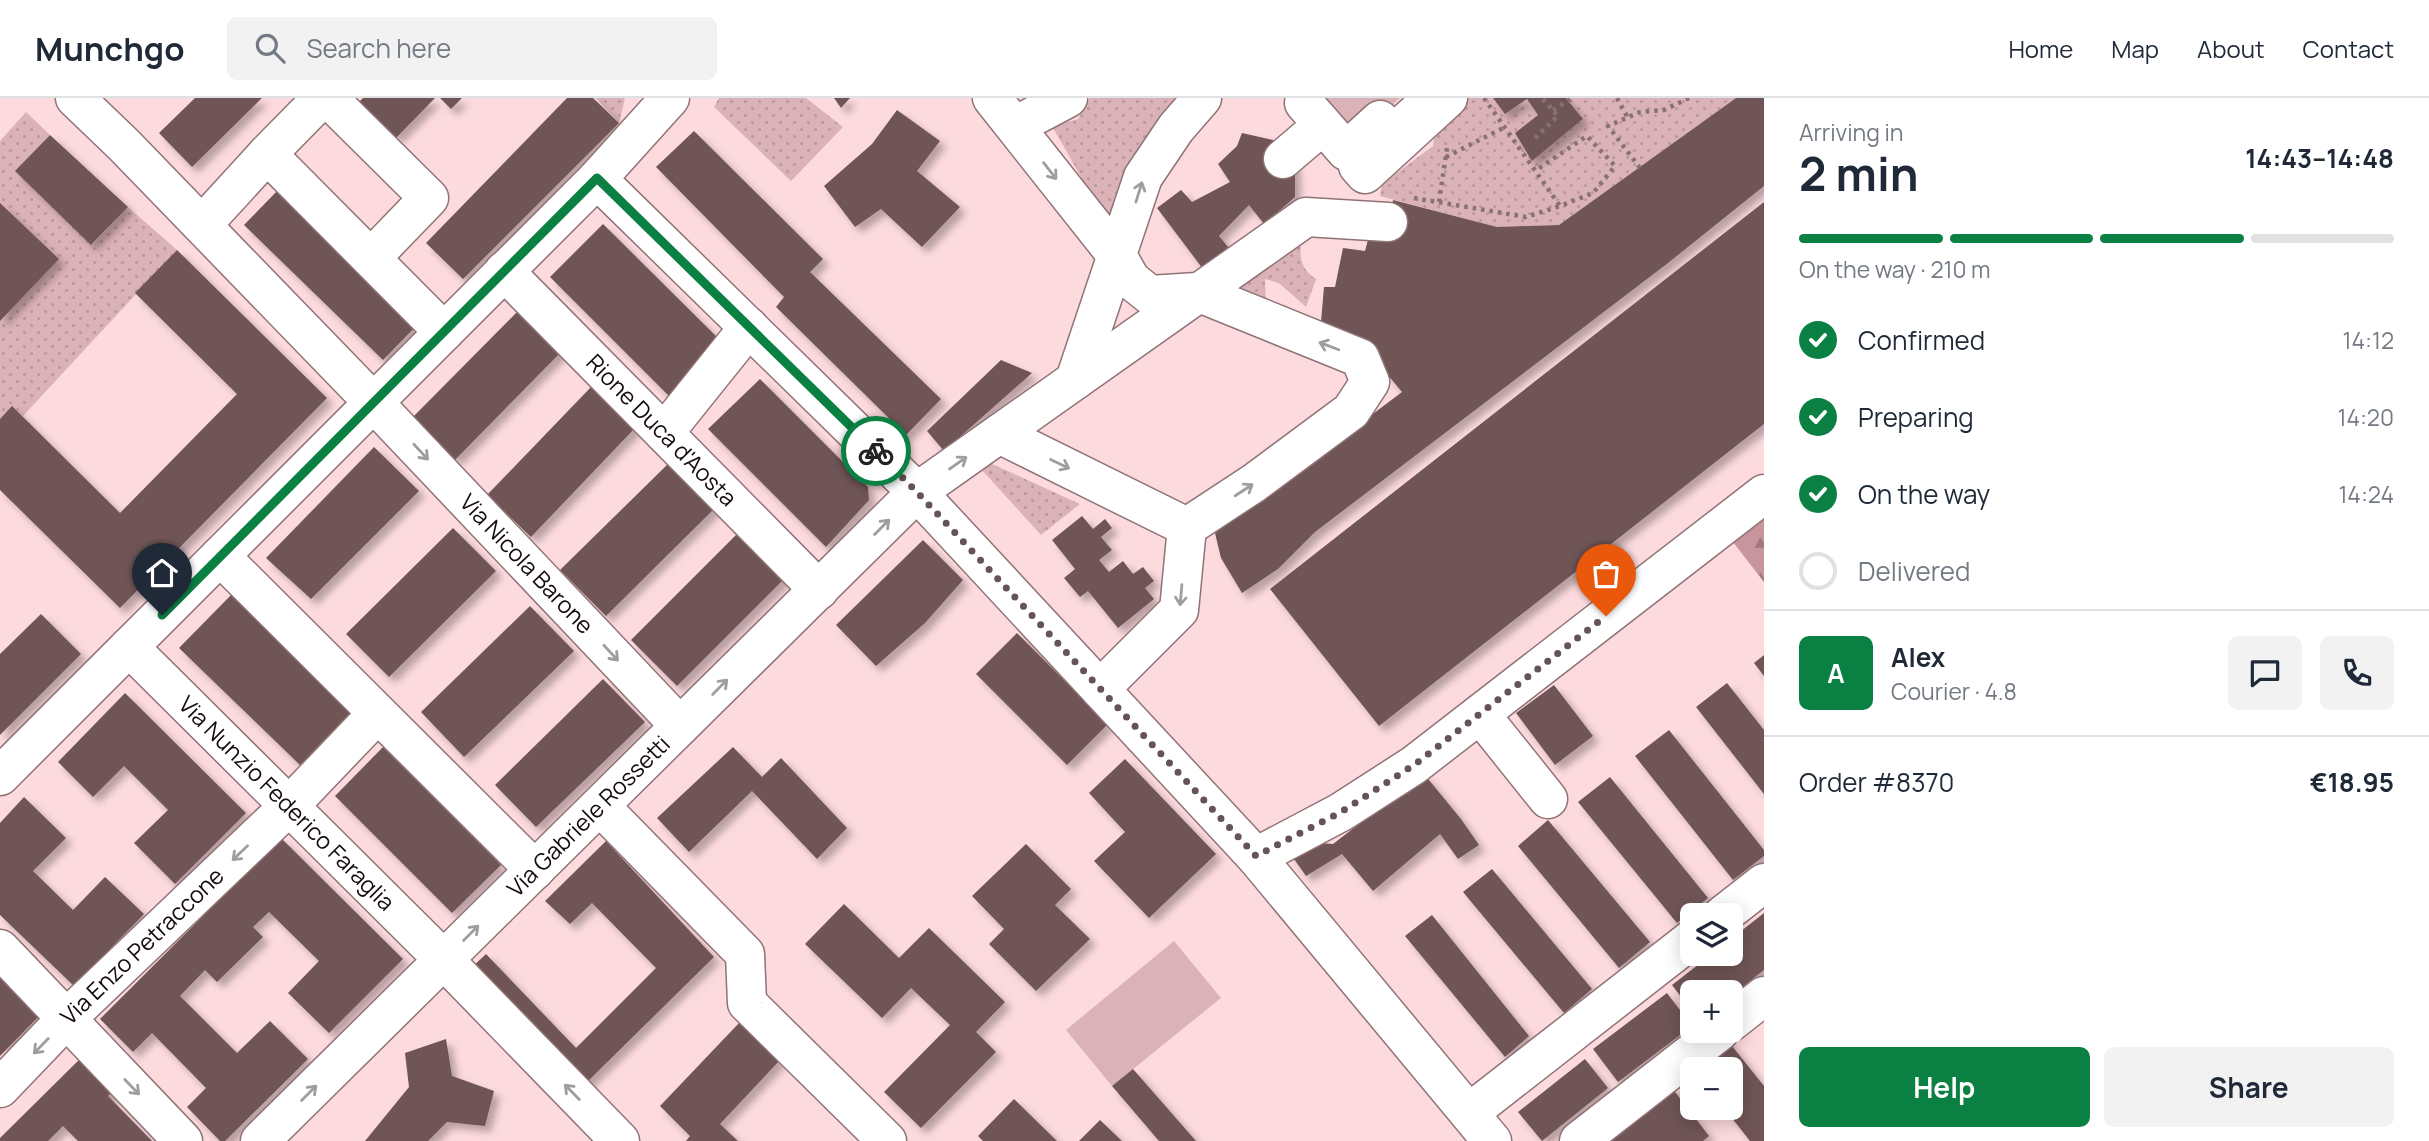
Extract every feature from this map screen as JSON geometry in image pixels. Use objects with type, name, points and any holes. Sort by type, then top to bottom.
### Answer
[{"type":"street","points":[[75,98],[374,403]]},
{"type":"street","points":[[202,225],[267,154],[325,98],[429,198],[371,258]]},
{"type":"street","points":[[1068,98],[1004,112],[1118,257],[1131,281],[1150,295],[1198,292],[1360,358],[1370,382],[1351,411],[1273,470],[1186,527]]},
{"type":"street","points":[[1075,380],[1143,177],[1176,128],[1202,98]]},
{"type":"street","points":[[1283,159],[1313,114],[1346,151],[1405,98]]},
{"type":"street","name":"Via Gabriele Rossetti","points":[[260,1141],[917,492],[1306,217],[1343,203],[1363,188],[1453,100]]},
{"type":"street","points":[[0,776],[597,178],[663,102]]},
{"type":"street","points":[[267,154],[444,332]]},
{"type":"street","points":[[597,178],[917,492],[1256,856],[1480,1127],[1680,950]]},
{"type":"street","points":[[1306,217],[1388,222]]},
{"type":"street","name":"Rione Duca d'Aosta","points":[[504,271],[818,590]]},
{"type":"street","points":[[664,433],[749,327]]},
{"type":"street","name":"Via Nicola Barone","points":[[374,403],[680,726]]},
{"type":"street","points":[[999,434],[1186,527]]},
{"type":"street","points":[[1256,856],[1341,812],[1414,765],[1764,494]]},
{"type":"street","points":[[1100,689],[1179,610],[1186,527]]},
{"type":"street","points":[[220,556],[535,870]]},
{"type":"street","name":"Via Nunzio Federico Faraglia","points":[[130,647],[444,960],[620,1141]]},
{"type":"street","name":"Via Enzo Petraccone","points":[[0,1088],[67,1018],[289,806],[377,714]]},
{"type":"street","points":[[1480,714],[1548,799]]},
{"type":"street","points":[[600,806],[745,954],[747,1003],[887,1141]]},
{"type":"street","points":[[1738,903],[1764,883]]},
{"type":"street","points":[[0,949],[183,1141]]},
{"type":"street","points":[[1743,1013],[1764,996]]},
{"type":"street","points":[[1579,1141],[1705,1043]]},
{"type":"path","points":[[1535,138],[1558,116],[1542,98]]},
{"type":"path","points":[[1617,98],[1628,118]]},
{"type":"path","points":[[1640,168],[1608,126],[1640,112],[1664,110],[1689,98]]},
{"type":"path","points":[[1553,110],[1570,99]]},
{"type":"path","points":[[1439,202],[1453,100],[1505,127],[1560,206]]},
{"type":"path","points":[[1445,157],[1505,127]]},
{"type":"path","points":[[1363,188],[1526,217],[1594,193],[1615,166],[1587,136],[1535,171]]},
{"type":"shaded area","points":[[596,98],[625,98],[619,123]]},
{"type":"shaded area","points":[[719,98],[806,98],[843,127],[791,181],[714,107]]},
{"type":"shaded area","points":[[1090,98],[1191,98],[1141,144],[1114,235],[1052,126],[1078,119]]},
{"type":"shaded area","points":[[1310,98],[1400,98],[1347,145]]},
{"type":"shaded area","points":[[1438,98],[1493,98],[1505,114],[1527,99],[1538,115],[1515,133],[1533,160],[1583,119],[1566,98],[1736,98],[1559,225],[1497,227],[1380,196],[1382,184],[1433,146]]},
{"type":"shaded area","points":[[26,112],[50,135],[16,171],[93,244],[128,207],[177,250],[23,416],[12,407],[0,419],[0,141]]},
{"type":"shaded area","points":[[1303,228],[1302,263],[1316,279],[1306,307],[1279,283],[1265,279],[1266,305],[1228,288]]},
{"type":"shaded area","points":[[990,463],[1080,504],[1041,535],[982,470]]},
{"type":"shaded area","points":[[1174,941],[1221,998],[1112,1086],[1066,1030]]},
{"type":"green space","points":[[1764,518],[1764,582],[1733,542]]},
{"type":"building","points":[[195,98],[262,98],[192,167],[159,133]]},
{"type":"building","points":[[363,98],[435,98],[396,138],[359,102]]},
{"type":"building","points":[[440,98],[462,98],[451,109]]},
{"type":"building","points":[[567,98],[593,98],[619,123],[463,279],[426,243]]},
{"type":"building","points":[[834,98],[850,98],[841,108]]},
{"type":"building","points":[[1493,98],[1566,98],[1583,119],[1532,161],[1515,133],[1538,115],[1527,99],[1505,114]]},
{"type":"building","points":[[1736,98],[1764,98],[1764,186],[1668,263],[1315,532],[1278,569],[1242,593],[1221,558],[1215,533],[1402,392],[1382,368],[1321,322],[1324,287],[1335,287],[1343,248],[1365,251],[1371,229],[1386,235],[1393,200],[1497,227],[1559,225]]},
{"type":"building","points":[[897,110],[940,141],[917,171],[960,207],[922,247],[881,209],[855,227],[824,186],[872,144]]},
{"type":"building","points":[[694,131],[823,259],[810,272],[941,399],[906,435],[776,307],[784,297],[656,167]]},
{"type":"building","points":[[1242,133],[1273,140],[1295,167],[1295,197],[1264,224],[1249,205],[1219,236],[1229,248],[1203,269],[1157,208],[1181,190],[1192,202],[1230,182],[1218,164],[1237,146]]},
{"type":"building","points":[[50,135],[128,207],[91,245],[15,171]]},
{"type":"building","points":[[279,189],[419,323],[383,360],[244,225]]},
{"type":"building","points":[[1764,202],[1764,424],[1379,726],[1270,589]]},
{"type":"building","points":[[0,203],[59,259],[0,321]]},
{"type":"building","points":[[603,224],[725,345],[671,398],[550,277]]},
{"type":"building","points":[[177,250],[327,398],[120,608],[0,490],[0,419],[12,406],[120,513],[237,394],[135,293]]},
{"type":"building","points":[[520,309],[563,350],[455,460],[412,418]]},
{"type":"building","points":[[1001,360],[1032,373],[944,451],[927,431]]},
{"type":"building","points":[[760,379],[868,487],[869,500],[826,547],[708,429]]},
{"type":"building","points":[[592,386],[636,427],[531,537],[487,495]]},
{"type":"building","points":[[374,447],[419,491],[311,599],[266,558]]},
{"type":"building","points":[[669,463],[715,508],[606,616],[560,570]]},
{"type":"building","points":[[1082,516],[1093,529],[1105,519],[1112,528],[1101,537],[1112,550],[1099,560],[1109,572],[1123,561],[1133,574],[1143,567],[1154,581],[1145,588],[1154,599],[1118,628],[1088,591],[1080,597],[1064,578],[1075,569],[1052,540]]},
{"type":"building","points":[[453,528],[496,571],[389,677],[346,634]]},
{"type":"building","points":[[741,530],[787,576],[677,686],[631,640]]},
{"type":"building","points":[[923,540],[963,580],[925,623],[876,666],[836,625]]},
{"type":"building","points":[[233,593],[353,710],[300,765],[179,648]]},
{"type":"building","points":[[530,606],[574,651],[464,757],[421,712]]},
{"type":"building","points":[[41,614],[81,654],[0,735],[0,654]]},
{"type":"building","points":[[1017,633],[1108,724],[1067,765],[976,674]]},
{"type":"building","points":[[1764,655],[1764,676],[1754,663]]},
{"type":"building","points":[[603,679],[645,722],[536,827],[495,785]]},
{"type":"building","points":[[1727,683],[1764,730],[1764,794],[1696,707]]},
{"type":"building","points":[[1554,685],[1593,736],[1555,765],[1516,713]]},
{"type":"building","points":[[125,693],[246,813],[175,884],[134,843],[168,810],[124,766],[93,797],[58,762]]},
{"type":"building","points":[[1669,730],[1764,850],[1764,856],[1733,880],[1635,756]]},
{"type":"building","points":[[383,747],[501,865],[452,913],[335,796]]},
{"type":"building","points":[[733,747],[762,777],[781,758],[847,828],[817,859],[752,791],[689,852],[657,818]]},
{"type":"building","points":[[1125,759],[1216,854],[1149,918],[1094,861],[1125,832],[1089,793]]},
{"type":"building","points":[[1424,774],[1479,845],[1458,859],[1440,834],[1373,891],[1342,854],[1306,876],[1287,849],[1296,841],[1333,844]]},
{"type":"building","points":[[1610,777],[1708,898],[1702,903],[1680,903],[1680,921],[1677,923],[1578,802]]},
{"type":"building","points":[[24,797],[66,838],[33,871],[73,910],[105,877],[144,914],[74,986],[0,915],[0,823]]},
{"type":"building","points":[[1548,820],[1650,942],[1619,968],[1518,846]]},
{"type":"building","points":[[281,838],[403,959],[329,1033],[288,993],[319,961],[269,912],[253,927],[263,937],[217,982],[205,970],[180,996],[237,1053],[270,1021],[308,1059],[225,1141],[220,1141],[187,1107],[206,1088],[152,1033],[133,1052],[100,1019]]},
{"type":"building","points":[[606,841],[714,957],[582,1087],[469,970],[486,954],[576,1048],[656,968],[592,903],[570,924],[545,901]]},
{"type":"building","points":[[1026,844],[1071,889],[1055,905],[1090,939],[1036,991],[989,944],[1004,929],[972,896]]},
{"type":"building","points":[[1492,869],[1592,989],[1564,1013],[1463,892]]},
{"type":"building","points":[[844,904],[899,958],[929,928],[1005,1002],[976,1032],[996,1052],[921,1128],[884,1092],[950,1025],[911,988],[882,1018],[805,944]]},
{"type":"building","points":[[1764,913],[1764,970],[1743,987],[1743,980],[1680,980],[1680,995],[1672,985],[1697,966],[1743,966],[1743,930]]},
{"type":"building","points":[[1432,915],[1529,1036],[1505,1057],[1405,936]]},
{"type":"building","points":[[0,971],[42,1013],[0,1056]]},
{"type":"building","points":[[1667,993],[1680,1010],[1680,1035],[1618,1082],[1593,1049]]},
{"type":"building","points":[[740,1022],[780,1060],[720,1124],[738,1141],[686,1141],[690,1136],[660,1106]]},
{"type":"building","points":[[446,1039],[452,1076],[494,1091],[485,1126],[447,1122],[428,1141],[365,1141],[409,1087],[405,1053]]},
{"type":"building","points":[[1718,1043],[1730,1043],[1741,1057],[1706,1057]]},
{"type":"building","points":[[89,1050],[122,1083],[108,1096],[152,1141],[78,1141],[63,1126],[48,1141],[0,1141],[0,1138]]},
{"type":"building","points":[[1585,1059],[1608,1088],[1542,1141],[1518,1112]]},
{"type":"building","points":[[1743,1060],[1764,1086],[1764,1141],[1750,1141],[1733,1120],[1743,1120]]},
{"type":"building","points":[[1133,1069],[1196,1141],[1159,1141],[1112,1086]]},
{"type":"building","points":[[1669,1084],[1680,1098],[1680,1120],[1697,1120],[1709,1136],[1703,1141],[1600,1141]]},
{"type":"building","points":[[1014,1099],[1057,1141],[983,1141],[978,1136]]},
{"type":"building","points":[[1100,1120],[1122,1141],[1079,1141]]},
{"type":"way so far","points":[[876,451],[1256,856],[1341,812],[1414,765],[1606,616]]},
{"type":"route","points":[[162,615],[597,178],[876,451]]}]
